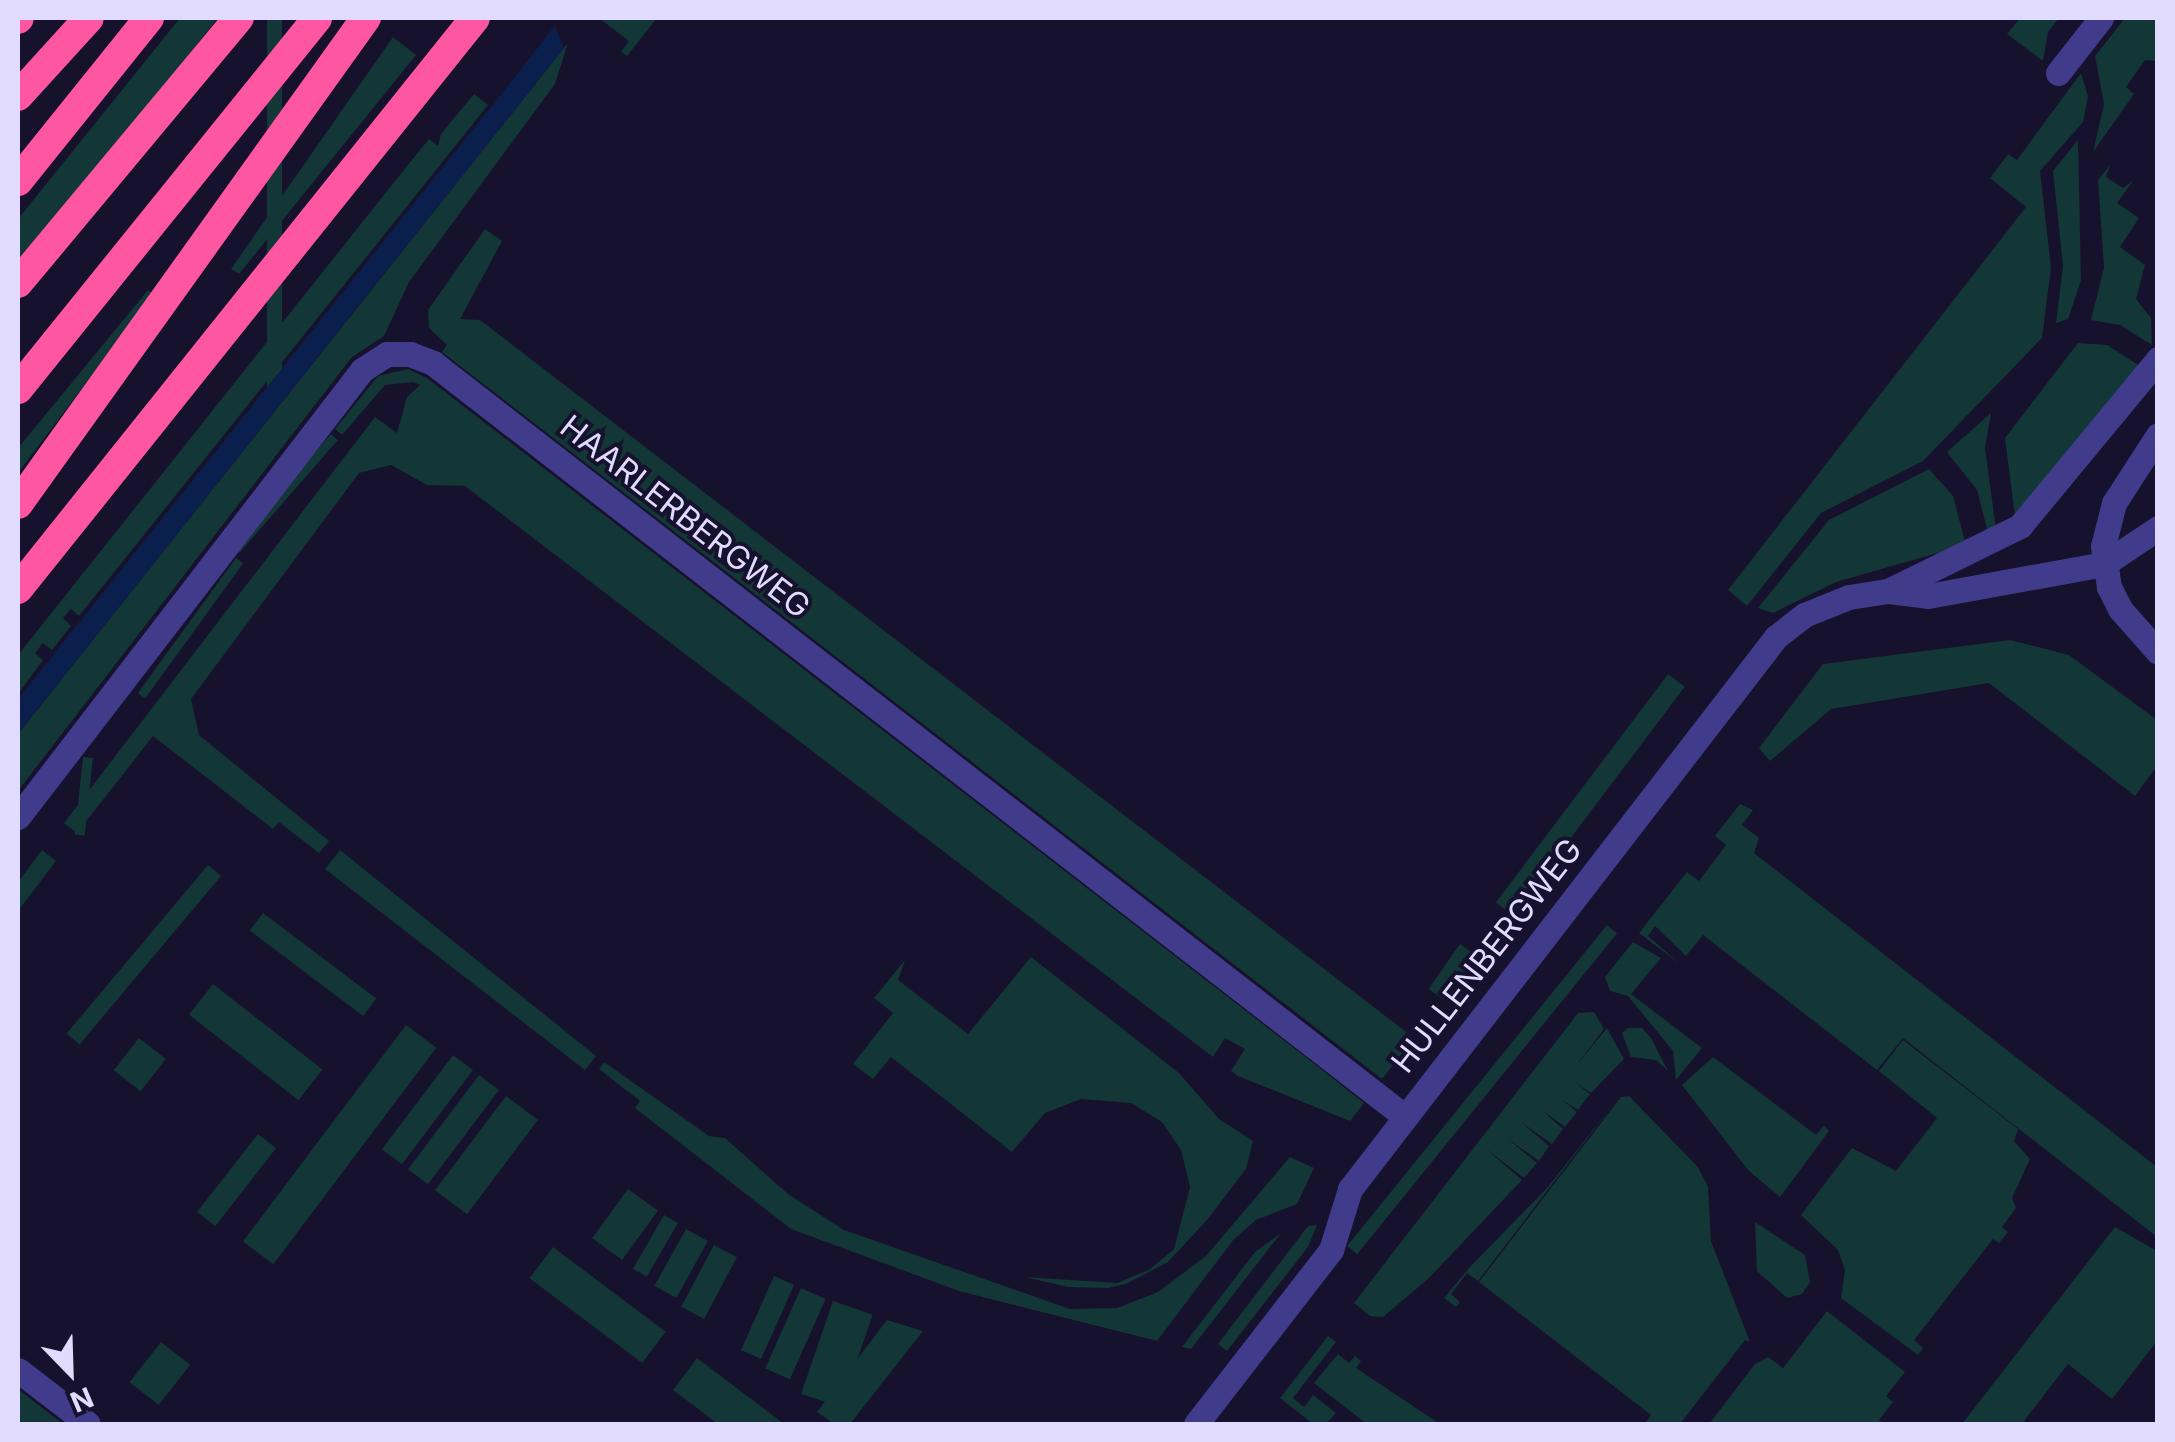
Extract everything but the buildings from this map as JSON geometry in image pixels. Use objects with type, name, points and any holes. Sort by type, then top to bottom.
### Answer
[{"type":"highway","points":[[18,96],[89,18]]},
{"type":"highway","points":[[18,181],[149,18]]},
{"type":"highway","points":[[18,284],[239,18]]},
{"type":"highway","points":[[18,389],[317,18]]},
{"type":"highway","points":[[18,504],[366,18]]},
{"type":"highway","points":[[18,589],[475,18]]},
{"type":"street","points":[[2058,73],[2101,18]]},
{"type":"street","name":"HAARLERBERGWEG","points":[[18,817],[362,370],[387,354],[410,354],[433,364],[1404,1116]]},
{"type":"street","name":"HULLENBERGWEG","points":[[1196,1424],[1330,1250],[1343,1199],[1766,646],[1817,608],[1888,591],[2020,526],[2052,494],[2158,359]]},
{"type":"street","points":[[2158,435],[2114,502],[2105,528],[2104,564],[2120,609],[2158,652]]},
{"type":"street","name":"HULLENBERGWEG","points":[[1888,591],[1928,596],[2104,564],[2158,528]]},
{"type":"street","points":[[18,1370],[88,1424]]},
{"type":"green space","points":[[180,18],[218,18],[18,268],[18,219]]},
{"type":"green space","points":[[267,18],[282,18],[282,413],[267,413]]},
{"type":"green space","points":[[599,18],[657,18],[627,56],[621,52],[629,41]]},
{"type":"green space","points":[[2020,18],[2059,18],[2048,32],[2043,61],[2007,34]]},
{"type":"green space","points":[[2125,18],[2157,18],[2157,61],[2145,60],[2126,87],[2134,94],[2093,152],[2104,104],[2095,56]]},
{"type":"green space","points":[[393,37],[416,55],[239,274],[231,269]]},
{"type":"green space","points":[[568,43],[555,84],[409,282],[384,336],[352,357],[18,791],[18,734]]},
{"type":"green space","points":[[2081,73],[2088,96],[2083,122],[2040,171],[2051,268],[2042,338],[1923,461],[1821,513],[1747,606],[1728,590],[2026,207],[1990,178],[2008,154],[2017,160]]},
{"type":"green space","points":[[474,94],[488,105],[79,616],[71,609],[63,618],[71,626],[52,650],[43,643],[35,653],[43,660],[18,694],[18,655],[407,166],[429,139],[438,146],[441,134]]},
{"type":"green space","points":[[2078,140],[2081,280],[2068,319],[2056,323],[2063,266],[2053,171]]},
{"type":"green space","points":[[2110,165],[2106,177],[2123,188],[2133,181],[2117,203],[2139,218],[2120,247],[2145,265],[2136,299],[2151,318],[2152,345],[2120,325],[2091,320],[2104,268],[2098,180]]},
{"type":"green space","points":[[485,229],[502,241],[460,319],[480,320],[1414,1038],[1382,1079],[442,352],[447,345],[429,328],[428,310]]},
{"type":"green space","points":[[148,290],[153,294],[18,473],[18,448]]},
{"type":"green space","points":[[2078,343],[2107,345],[2140,366],[2015,516],[2005,438]]},
{"type":"green space","points":[[408,369],[427,378],[1364,1103],[1350,1121],[1238,1076],[1231,1071],[1245,1049],[1225,1038],[1213,1057],[465,486],[427,485],[391,465],[359,473],[191,699],[199,735],[329,841],[319,853],[279,822],[273,829],[153,736],[77,833],[64,823],[375,417],[397,433],[407,397],[420,385],[414,382],[385,385],[342,435],[335,429],[378,376]]},
{"type":"green space","points":[[1991,413],[1985,448],[1996,529],[1988,533],[1977,490],[1947,452]]},
{"type":"green space","points":[[331,434],[338,440],[239,553],[233,547]]},
{"type":"green space","points":[[1929,469],[1953,496],[1966,545],[1836,582],[1773,613],[1758,608],[1829,520]]},
{"type":"green space","points":[[236,558],[243,563],[145,698],[138,693]]},
{"type":"green space","points":[[2010,640],[2069,655],[2157,720],[2157,766],[2135,796],[1989,683],[1831,709],[1770,761],[1759,748],[1823,664]]},
{"type":"green space","points":[[1668,674],[1685,687],[1513,915],[1496,902]]},
{"type":"green space","points":[[83,757],[93,758],[85,836],[75,835]]},
{"type":"green space","points":[[1740,804],[1753,810],[1742,825],[1759,838],[1754,853],[2157,1167],[2157,1237],[1903,1038],[1877,1070],[1703,935],[1686,956],[1655,926],[1648,936],[1680,964],[1639,933],[1687,872],[1699,881],[1726,845],[1715,836]]},
{"type":"green space","points":[[42,850],[56,861],[18,911],[18,882]]},
{"type":"green space","points":[[340,850],[596,1056],[585,1070],[325,869]]},
{"type":"green space","points":[[208,865],[221,876],[80,1044],[67,1034]]},
{"type":"green space","points":[[263,913],[376,998],[363,1016],[250,931]]},
{"type":"green space","points":[[1607,925],[1617,933],[1357,1254],[1347,1246]]},
{"type":"green space","points":[[1633,942],[1661,958],[1631,994],[1702,1048],[1676,1080],[1673,1051],[1628,996],[1610,991],[1605,977]]},
{"type":"green space","points":[[1460,944],[1477,956],[1446,1001],[1428,989]]},
{"type":"green space","points":[[1031,957],[1179,1073],[1219,1119],[1253,1141],[1246,1169],[1207,1220],[1168,1262],[1126,1284],[1108,1288],[1068,1287],[1025,1277],[1117,1283],[1149,1270],[1174,1249],[1190,1187],[1181,1150],[1162,1122],[1131,1103],[1081,1099],[1045,1113],[1012,1152],[891,1057],[873,1079],[853,1064],[893,1013],[874,998],[905,960],[898,980],[968,1034]]},
{"type":"green space","points":[[213,984],[323,1070],[299,1100],[189,1015]]},
{"type":"green space","points":[[1594,1012],[1604,1029],[1574,1068],[1607,1028],[1624,1059],[1591,1093],[1575,1082],[1590,1094],[1578,1110],[1562,1100],[1577,1112],[1565,1127],[1542,1110],[1563,1129],[1552,1144],[1521,1122],[1549,1146],[1539,1161],[1508,1139],[1537,1163],[1524,1178],[1486,1149],[1522,1180],[1428,1279],[1383,1317],[1370,1316],[1354,1303],[1578,1013]]},
{"type":"green space","points":[[406,1025],[436,1048],[273,1264],[243,1241]]},
{"type":"green space","points":[[1628,1028],[1642,1028],[1668,1071],[1656,1060],[1631,1057],[1622,1033]]},
{"type":"green space","points":[[139,1038],[166,1059],[141,1091],[114,1070]]},
{"type":"green space","points":[[1903,1040],[2018,1129],[2014,1141],[2030,1159],[2012,1198],[2016,1208],[2002,1227],[2008,1232],[1999,1243],[1993,1239],[1914,1340],[1923,1348],[1918,1355],[1841,1298],[1845,1270],[1838,1250],[1801,1215],[1852,1148],[1896,1171],[1937,1118],[1879,1071]]},
{"type":"green space","points":[[453,1055],[473,1070],[402,1164],[382,1149]]},
{"type":"green space","points":[[1713,1057],[1816,1135],[1824,1126],[1829,1131],[1780,1197],[1749,1171],[1682,1085]]},
{"type":"green space","points":[[604,1062],[709,1136],[725,1138],[788,1194],[844,1230],[1070,1309],[1117,1308],[1158,1292],[1206,1256],[1290,1157],[1314,1168],[1297,1204],[1256,1220],[1234,1239],[1157,1341],[959,1291],[791,1229],[635,1108],[640,1101],[599,1069]]},
{"type":"green space","points":[[479,1075],[499,1090],[428,1184],[408,1169]]},
{"type":"green space","points":[[506,1096],[538,1120],[467,1214],[435,1190]]},
{"type":"green space","points":[[1620,1096],[1478,1281],[1467,1273],[1451,1294],[1460,1302],[1456,1307],[1444,1298],[1469,1268],[1547,1188]]},
{"type":"green space","points":[[1629,1096],[1698,1167],[1708,1187],[1711,1241],[1750,1342],[1745,1340],[1680,1424],[1645,1424],[1651,1415],[1479,1282],[1621,1097]]},
{"type":"green space","points":[[258,1134],[276,1148],[215,1226],[197,1212]]},
{"type":"green space","points":[[628,1189],[658,1211],[622,1260],[592,1238]]},
{"type":"green space","points":[[664,1215],[678,1223],[647,1277],[633,1269]]},
{"type":"green space","points":[[1755,1222],[1805,1255],[1810,1282],[1802,1294],[1787,1298],[1757,1271]]},
{"type":"green space","points":[[1317,1225],[1308,1247],[1227,1351],[1218,1344],[1308,1226]]},
{"type":"green space","points":[[2115,1227],[2157,1251],[2158,1340],[2112,1399],[2068,1364],[2024,1421],[2028,1424],[1962,1424]]},
{"type":"green space","points":[[686,1229],[708,1241],[676,1298],[654,1286]]},
{"type":"green space","points":[[1281,1233],[1191,1349],[1182,1347],[1255,1252]]},
{"type":"green space","points":[[714,1245],[737,1257],[704,1319],[681,1307]]},
{"type":"green space","points":[[553,1247],[666,1332],[642,1363],[530,1278]]},
{"type":"green space","points":[[774,1276],[794,1285],[761,1359],[741,1350]]},
{"type":"green space","points":[[801,1288],[826,1299],[790,1379],[765,1368]]},
{"type":"green space","points":[[833,1301],[873,1315],[841,1407],[801,1394]]},
{"type":"green space","points":[[1827,1311],[1905,1372],[1886,1396],[1893,1402],[1879,1420],[1884,1424],[1709,1424],[1755,1364],[1768,1357],[1783,1368]]},
{"type":"green space","points":[[887,1320],[923,1331],[850,1424],[834,1424],[817,1412]]},
{"type":"green space","points":[[1328,1336],[1336,1342],[1293,1398],[1304,1407],[1313,1395],[1336,1413],[1326,1424],[1313,1424],[1280,1398]]},
{"type":"green space","points":[[161,1342],[190,1365],[159,1405],[130,1382]]},
{"type":"green space","points":[[1338,1354],[1349,1363],[1355,1356],[1361,1361],[1356,1368],[1440,1424],[1367,1424],[1314,1383]]},
{"type":"green space","points":[[697,1358],[784,1424],[718,1424],[673,1390]]},
{"type":"green space","points":[[18,1389],[63,1424],[18,1424]]},
{"type":"water","points":[[555,27],[564,48],[18,734],[18,699],[502,93],[532,35]]},
{"type":"pier","points":[[430,18],[517,18],[532,30],[557,23],[492,106],[498,72]]}]
